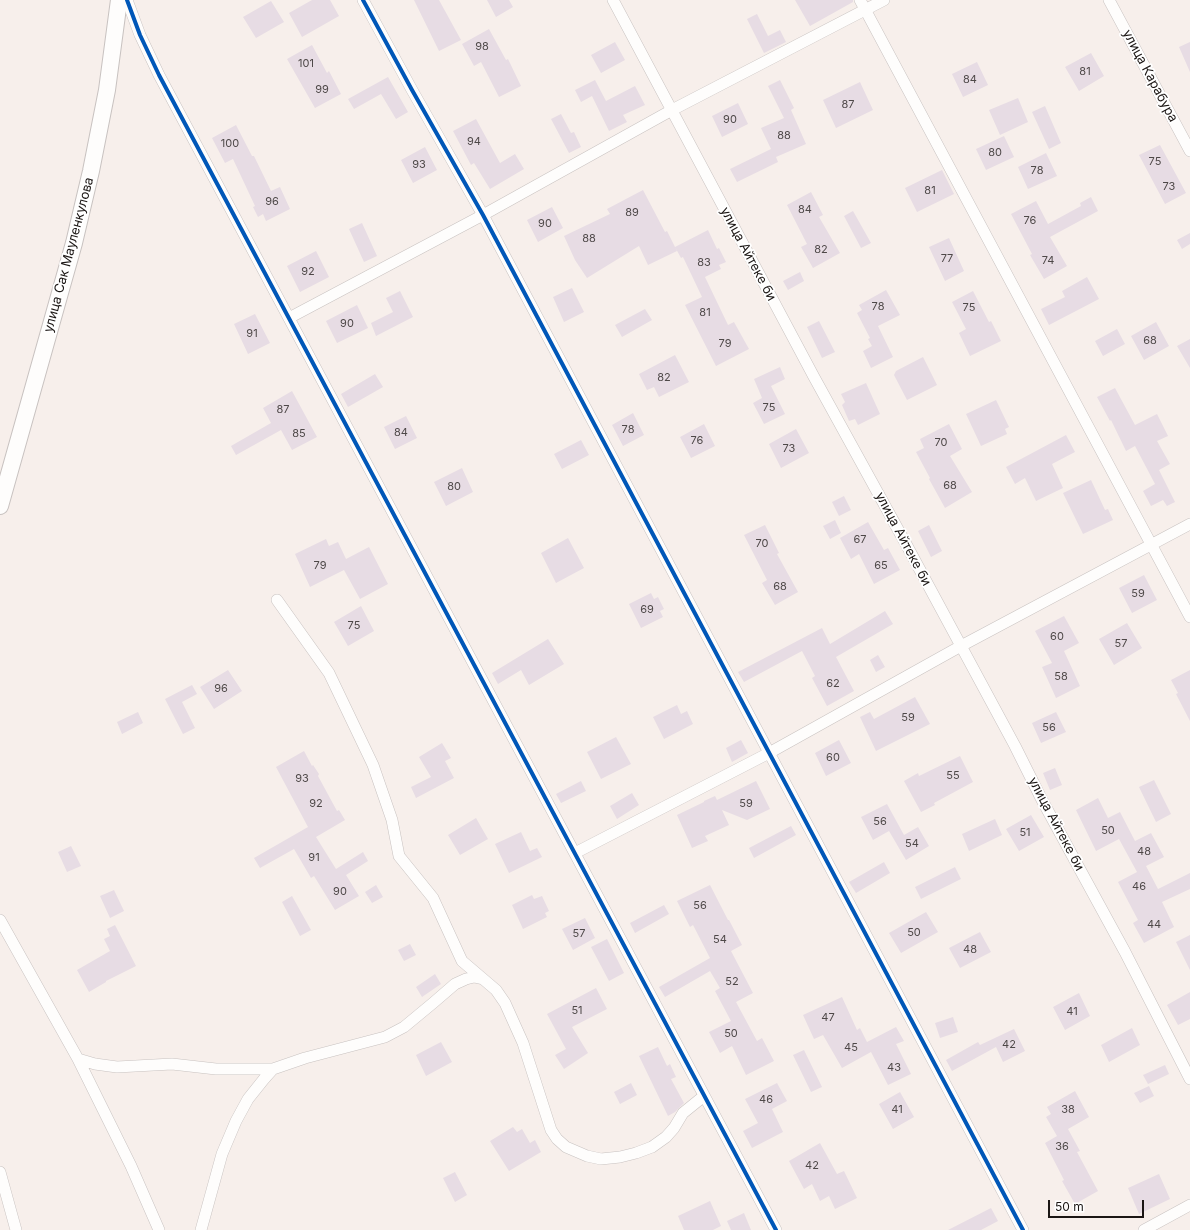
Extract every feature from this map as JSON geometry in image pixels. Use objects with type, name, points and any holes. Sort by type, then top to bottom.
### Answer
[{"type":"main road","name":"улица Сак Мауленкулова","points":[[0,506],[74,243],[91,171],[107,90],[119,0]]},
{"type":"street","points":[[127,0],[140,35],[159,75],[776,1230]]},
{"type":"street","points":[[363,0],[412,90],[484,215],[1023,1230]]},
{"type":"street","name":"улица Айтеке би","points":[[613,0],[806,363],[1015,746],[1042,800],[1125,952],[1190,1079]]},
{"type":"street","points":[[289,318],[484,215],[863,5],[884,0]]},
{"type":"street","name":"улица Карабура","points":[[1109,0],[1190,152]]},
{"type":"street","points":[[863,5],[1190,617]]},
{"type":"street","points":[[575,853],[769,753],[961,646],[1190,524]]},
{"type":"street","points":[[276,600],[329,673],[373,765],[392,820],[399,856],[433,898],[462,962],[496,990],[505,1002],[524,1043],[551,1130],[556,1139],[566,1147],[587,1156],[601,1159],[620,1157],[636,1153],[652,1147],[666,1137],[674,1128],[683,1113],[704,1096]]},
{"type":"street","points":[[0,920],[78,1059],[131,1166],[159,1230]]},
{"type":"street","points":[[455,984],[462,962]]},
{"type":"street","points":[[78,1059],[95,1064],[117,1067],[172,1064],[216,1069],[273,1070],[305,1058],[384,1037],[404,1027],[455,984],[466,979],[483,979]]},
{"type":"street","points":[[201,1230],[222,1154],[236,1121],[248,1099],[273,1070]]},
{"type":"street","points":[[0,1172],[16,1230]]},
{"type":"street","points":[[1144,1230],[1190,1205]]},
{"type":"building","points":[[312,0],[330,0],[339,16],[302,37],[289,13]]},
{"type":"building","points":[[414,0],[439,0],[461,40],[439,51]]},
{"type":"building","points":[[487,0],[509,0],[513,7],[496,17]]},
{"type":"building","points":[[795,0],[853,0],[853,2],[810,26]]},
{"type":"building","points":[[271,1],[284,22],[256,38],[243,17]]},
{"type":"building","points":[[757,14],[768,36],[780,30],[786,42],[764,53],[747,19]]},
{"type":"building","points":[[489,29],[506,60],[508,59],[521,86],[499,97],[481,62],[474,66],[462,44]]},
{"type":"building","points":[[615,42],[625,60],[601,73],[591,55]]},
{"type":"building","points":[[1190,42],[1190,72],[1179,47]]},
{"type":"building","points":[[312,45],[327,73],[329,71],[341,94],[315,108],[287,59]]},
{"type":"building","points":[[1091,53],[1104,76],[1079,91],[1065,67]]},
{"type":"building","points":[[977,62],[988,85],[963,97],[952,74]]},
{"type":"building","points":[[388,77],[408,112],[396,119],[381,94],[354,109],[348,99]]},
{"type":"building","points":[[595,80],[606,101],[635,86],[645,105],[623,115],[627,122],[609,131],[592,96],[581,102],[575,90]]},
{"type":"building","points":[[780,80],[794,108],[791,110],[806,144],[776,157],[778,162],[737,182],[730,169],[771,149],[761,128],[784,118],[768,86]]},
{"type":"building","points":[[860,82],[873,110],[836,128],[823,100]]},
{"type":"building","points":[[1018,98],[1028,122],[1000,135],[989,110]]},
{"type":"building","points":[[738,103],[748,124],[722,137],[712,116]]},
{"type":"building","points":[[1045,106],[1061,143],[1049,149],[1032,112]]},
{"type":"building","points":[[561,114],[571,133],[574,132],[581,147],[569,153],[551,119]]},
{"type":"building","points":[[476,119],[500,163],[515,154],[524,169],[490,189],[474,163],[471,165],[453,131]]},
{"type":"building","points":[[236,125],[252,156],[254,156],[271,191],[280,187],[290,209],[266,221],[263,214],[258,217],[253,207],[255,206],[233,159],[225,163],[212,138]]},
{"type":"building","points":[[1004,136],[1014,157],[986,170],[976,149]]},
{"type":"building","points":[[1160,145],[1186,193],[1165,204],[1139,155]]},
{"type":"building","points":[[425,147],[437,170],[413,183],[401,160]]},
{"type":"building","points":[[1046,153],[1057,176],[1028,189],[1018,167]]},
{"type":"building","points":[[942,170],[954,194],[917,212],[905,188]]},
{"type":"building","points":[[643,190],[665,232],[667,231],[677,251],[648,265],[639,246],[587,278],[575,260],[564,236],[610,214],[607,209]]},
{"type":"building","points":[[811,192],[823,215],[819,217],[840,253],[813,268],[801,247],[807,244],[787,205]]},
{"type":"building","points":[[1091,197],[1098,211],[1050,237],[1067,266],[1044,279],[1030,255],[1032,254],[1011,214],[1036,201],[1048,224],[1081,206],[1080,203]]},
{"type":"building","points":[[552,207],[563,228],[538,242],[527,220]]},
{"type":"building","points":[[853,211],[871,243],[861,248],[844,216]]},
{"type":"building","points":[[362,223],[377,256],[364,262],[349,229]]},
{"type":"building","points":[[708,230],[717,249],[719,248],[726,262],[719,265],[721,269],[705,277],[728,325],[734,322],[749,349],[716,366],[685,305],[702,297],[683,257],[681,258],[675,247]]},
{"type":"building","points":[[1190,233],[1190,244],[1182,249],[1177,240]]},
{"type":"building","points":[[949,238],[964,271],[945,281],[929,247]]},
{"type":"building","points":[[316,251],[329,277],[300,292],[287,266]]},
{"type":"building","points":[[800,272],[804,281],[788,290],[783,281]]},
{"type":"building","points":[[1087,277],[1099,299],[1049,325],[1041,309],[1065,297],[1062,291]]},
{"type":"building","points":[[572,288],[584,312],[564,322],[553,297]]},
{"type":"building","points":[[886,290],[900,315],[878,326],[893,357],[871,368],[863,351],[872,346],[868,339],[870,338],[857,313],[862,310],[859,305]]},
{"type":"building","points":[[400,291],[413,317],[376,336],[371,323],[393,312],[386,298]]},
{"type":"building","points":[[973,291],[1001,341],[970,356],[959,333],[966,329],[952,302]]},
{"type":"building","points":[[357,305],[368,328],[337,343],[326,321]]},
{"type":"building","points":[[645,309],[652,320],[622,337],[615,325]]},
{"type":"building","points":[[255,314],[270,343],[248,354],[234,324]]},
{"type":"building","points":[[819,321],[835,352],[822,358],[807,327]]},
{"type":"building","points":[[1156,322],[1169,346],[1144,360],[1131,336]]},
{"type":"building","points":[[1117,329],[1125,344],[1103,356],[1095,341]]},
{"type":"building","points":[[1190,339],[1190,368],[1177,346]]},
{"type":"building","points":[[675,355],[689,382],[659,397],[654,387],[647,390],[639,374]]},
{"type":"building","points":[[923,357],[937,385],[907,400],[894,375],[896,371]]},
{"type":"building","points":[[780,367],[785,379],[771,386],[785,414],[764,424],[753,403],[762,398],[754,379]]},
{"type":"building","points":[[375,374],[383,387],[348,407],[341,394]]},
{"type":"building","points":[[866,383],[880,414],[858,425],[855,419],[849,421],[842,405],[845,402],[841,394]]},
{"type":"building","points":[[1115,388],[1135,425],[1157,414],[1168,436],[1157,441],[1170,464],[1159,470],[1175,502],[1167,506],[1163,500],[1151,506],[1143,491],[1155,484],[1135,446],[1126,451],[1111,420],[1110,421],[1097,397]]},
{"type":"building","points":[[292,391],[317,437],[292,450],[281,430],[236,455],[231,446],[271,423],[263,408]]},
{"type":"building","points":[[996,400],[1009,427],[1005,429],[1007,434],[981,446],[966,414]]},
{"type":"building","points":[[633,413],[644,435],[623,446],[612,425]]},
{"type":"building","points":[[406,416],[417,438],[395,449],[384,427]]},
{"type":"building","points":[[704,424],[715,446],[691,458],[680,437]]},
{"type":"building","points":[[949,424],[962,449],[950,456],[972,492],[945,508],[916,452],[924,448],[920,439]]},
{"type":"building","points":[[796,429],[809,453],[781,468],[769,444]]},
{"type":"building","points":[[1066,435],[1075,452],[1052,464],[1063,488],[1036,501],[1025,478],[1015,484],[1006,467]]},
{"type":"building","points":[[581,440],[589,455],[562,469],[554,454]]},
{"type":"building","points":[[462,468],[473,492],[446,506],[434,482]]},
{"type":"building","points":[[1091,480],[1105,510],[1108,509],[1113,520],[1083,534],[1063,493]]},
{"type":"building","points":[[844,496],[851,510],[839,516],[832,502]]},
{"type":"building","points":[[835,520],[841,533],[830,539],[823,526]]},
{"type":"building","points":[[868,522],[884,550],[888,548],[900,570],[874,584],[859,554],[851,559],[840,538]]},
{"type":"building","points":[[765,525],[779,553],[777,554],[798,592],[775,605],[762,583],[767,580],[744,535]]},
{"type":"building","points":[[929,525],[942,551],[931,557],[918,531]]},
{"type":"building","points":[[568,538],[584,568],[556,583],[541,553]]},
{"type":"building","points":[[326,539],[329,546],[338,542],[346,559],[369,547],[388,584],[360,599],[344,570],[310,587],[295,554]]},
{"type":"building","points":[[1144,575],[1157,600],[1132,613],[1119,588]]},
{"type":"building","points":[[651,593],[654,599],[658,597],[664,609],[660,611],[663,617],[641,628],[629,604]]},
{"type":"building","points":[[361,606],[374,631],[348,646],[334,622]]},
{"type":"building","points":[[885,611],[893,624],[836,657],[854,691],[827,706],[812,678],[815,676],[802,651],[744,682],[738,672],[822,628],[830,644]]},
{"type":"building","points":[[1064,616],[1079,643],[1064,651],[1080,686],[1056,698],[1042,667],[1052,663],[1035,631]]},
{"type":"building","points":[[1127,623],[1142,648],[1114,665],[1099,639]]},
{"type":"building","points":[[548,639],[564,664],[529,685],[521,670],[498,684],[492,673]]},
{"type":"building","points":[[878,655],[885,667],[876,672],[870,660]]},
{"type":"building","points":[[228,670],[242,691],[214,709],[200,687]]},
{"type":"building","points":[[1190,670],[1190,721],[1176,694],[1178,693],[1171,680]]},
{"type":"building","points":[[192,685],[197,694],[182,702],[195,728],[183,734],[165,699]]},
{"type":"building","points":[[915,697],[930,724],[876,751],[860,717],[870,712],[874,719]]},
{"type":"building","points":[[677,705],[681,714],[687,711],[693,724],[664,739],[653,717]]},
{"type":"building","points":[[138,712],[143,723],[122,734],[117,722]]},
{"type":"building","points":[[1056,712],[1066,732],[1041,743],[1032,723]]},
{"type":"building","points":[[616,737],[631,764],[601,779],[587,752]]},
{"type":"building","points":[[741,740],[748,753],[732,762],[726,748]]},
{"type":"building","points":[[839,740],[851,763],[826,776],[815,753]]},
{"type":"building","points":[[442,743],[451,758],[445,761],[454,778],[416,798],[411,787],[431,777],[419,757]]},
{"type":"building","points":[[304,751],[312,766],[313,765],[319,774],[318,776],[337,811],[339,810],[345,820],[316,837],[336,869],[363,852],[368,861],[346,875],[359,896],[335,910],[314,876],[311,878],[294,849],[260,868],[254,858],[308,827],[276,767]]},
{"type":"building","points":[[960,756],[973,782],[934,803],[935,805],[921,812],[904,781],[918,773],[919,776]]},
{"type":"building","points":[[1055,768],[1062,785],[1050,790],[1043,773]]},
{"type":"building","points":[[1154,780],[1171,814],[1156,822],[1139,787]]},
{"type":"building","points":[[581,781],[586,791],[561,803],[556,794]]},
{"type":"building","points":[[756,781],[770,809],[747,820],[722,810],[729,825],[705,836],[708,841],[692,848],[677,815],[715,796],[717,800]]},
{"type":"building","points":[[632,793],[639,805],[617,819],[610,806]]},
{"type":"building","points":[[1098,798],[1108,818],[1120,812],[1135,841],[1151,833],[1164,857],[1146,866],[1158,889],[1190,873],[1190,889],[1162,902],[1174,927],[1144,943],[1133,923],[1138,920],[1118,882],[1137,872],[1119,839],[1096,851],[1076,810]]},
{"type":"building","points":[[887,804],[904,835],[918,827],[929,846],[906,860],[889,831],[873,840],[861,817]]},
{"type":"building","points":[[1031,815],[1044,837],[1019,851],[1006,829]]},
{"type":"building","points":[[476,818],[488,839],[460,855],[448,835]]},
{"type":"building","points":[[995,819],[1002,835],[969,851],[962,834]]},
{"type":"building","points":[[791,826],[796,835],[754,858],[749,848]]},
{"type":"building","points":[[521,832],[530,851],[537,848],[542,857],[509,873],[495,844]]},
{"type":"building","points":[[71,846],[81,866],[67,872],[58,852]]},
{"type":"building","points":[[884,862],[890,873],[856,893],[849,882]]},
{"type":"building","points":[[955,867],[961,879],[921,899],[915,887]]},
{"type":"building","points":[[376,885],[383,897],[372,903],[365,892]]},
{"type":"building","points":[[710,885],[742,945],[731,951],[753,993],[736,1002],[757,1041],[762,1038],[774,1061],[746,1075],[732,1046],[720,1053],[709,1032],[731,1021],[715,991],[720,988],[710,971],[665,997],[659,987],[710,958],[693,925],[690,927],[677,901]]},
{"type":"building","points":[[114,890],[124,911],[110,918],[100,896]]},
{"type":"building","points":[[532,895],[534,899],[542,896],[549,911],[545,913],[547,917],[523,929],[512,905]]},
{"type":"building","points":[[292,896],[311,930],[300,936],[282,902]]},
{"type":"building","points":[[664,905],[669,914],[635,933],[630,923]]},
{"type":"building","points":[[926,912],[938,932],[901,953],[889,933]]},
{"type":"building","points":[[585,918],[595,938],[573,950],[562,929]]},
{"type":"building","points":[[115,925],[136,966],[106,981],[89,992],[77,970],[110,951],[104,939],[110,936],[107,929]]},
{"type":"building","points":[[980,932],[991,952],[960,968],[949,948]]},
{"type":"building","points":[[1190,935],[1190,970],[1176,942]]},
{"type":"building","points":[[607,939],[624,973],[609,981],[591,947]]},
{"type":"building","points":[[410,944],[416,955],[404,961],[398,950]]},
{"type":"building","points":[[435,974],[441,984],[422,997],[416,987]]},
{"type":"building","points":[[596,988],[607,1009],[572,1027],[588,1053],[564,1069],[555,1055],[566,1049],[547,1014]]},
{"type":"building","points":[[1190,992],[1190,1019],[1178,1025],[1167,1005]]},
{"type":"building","points":[[1079,993],[1090,1016],[1065,1030],[1053,1007]]},
{"type":"building","points":[[842,997],[857,1030],[860,1028],[867,1042],[896,1027],[904,1041],[896,1044],[911,1074],[888,1085],[871,1052],[842,1068],[823,1035],[814,1039],[803,1015]]},
{"type":"building","points":[[953,1017],[958,1032],[940,1038],[935,1023]]},
{"type":"building","points":[[1132,1028],[1140,1045],[1109,1062],[1101,1045]]},
{"type":"building","points":[[1014,1029],[1025,1051],[1003,1062],[996,1047],[952,1071],[946,1060],[978,1042],[980,1045]]},
{"type":"building","points":[[441,1042],[452,1062],[426,1076],[416,1055]]},
{"type":"building","points":[[658,1047],[667,1066],[670,1064],[676,1077],[671,1079],[684,1103],[675,1112],[668,1116],[639,1056]]},
{"type":"building","points":[[804,1050],[822,1087],[811,1092],[793,1055]]},
{"type":"building","points":[[1165,1065],[1169,1074],[1148,1084],[1143,1075]]},
{"type":"building","points":[[631,1083],[637,1095],[620,1104],[614,1092]]},
{"type":"building","points":[[777,1083],[787,1101],[772,1109],[783,1132],[752,1148],[743,1131],[758,1123],[745,1099]]},
{"type":"building","points":[[1149,1086],[1154,1096],[1140,1103],[1134,1093]]},
{"type":"building","points":[[1075,1091],[1089,1117],[1068,1129],[1080,1151],[1077,1152],[1098,1191],[1075,1204],[1062,1181],[1064,1180],[1045,1143],[1057,1136],[1046,1117],[1051,1114],[1047,1107]]},
{"type":"building","points":[[900,1092],[914,1117],[893,1129],[879,1104]]},
{"type":"building","points":[[513,1127],[517,1132],[522,1129],[530,1143],[535,1140],[541,1152],[509,1171],[490,1141]]},
{"type":"building","points":[[820,1143],[837,1174],[844,1171],[857,1198],[835,1209],[829,1196],[820,1201],[812,1184],[804,1189],[789,1161]]},
{"type":"building","points":[[455,1172],[467,1195],[455,1202],[443,1178]]},
{"type":"building","points":[[1159,1174],[1170,1199],[1139,1214],[1128,1188]]},
{"type":"building","points":[[710,1201],[721,1226],[713,1230],[684,1230],[678,1216]]},
{"type":"building","points":[[991,1208],[998,1221],[981,1230],[948,1230]]},
{"type":"building","points":[[744,1213],[751,1230],[731,1230],[727,1221]]},
{"type":"cycle path","points":[[127,0],[140,35],[159,75],[776,1230]]},
{"type":"cycle path","points":[[363,0],[483,215],[1023,1230]]}]
